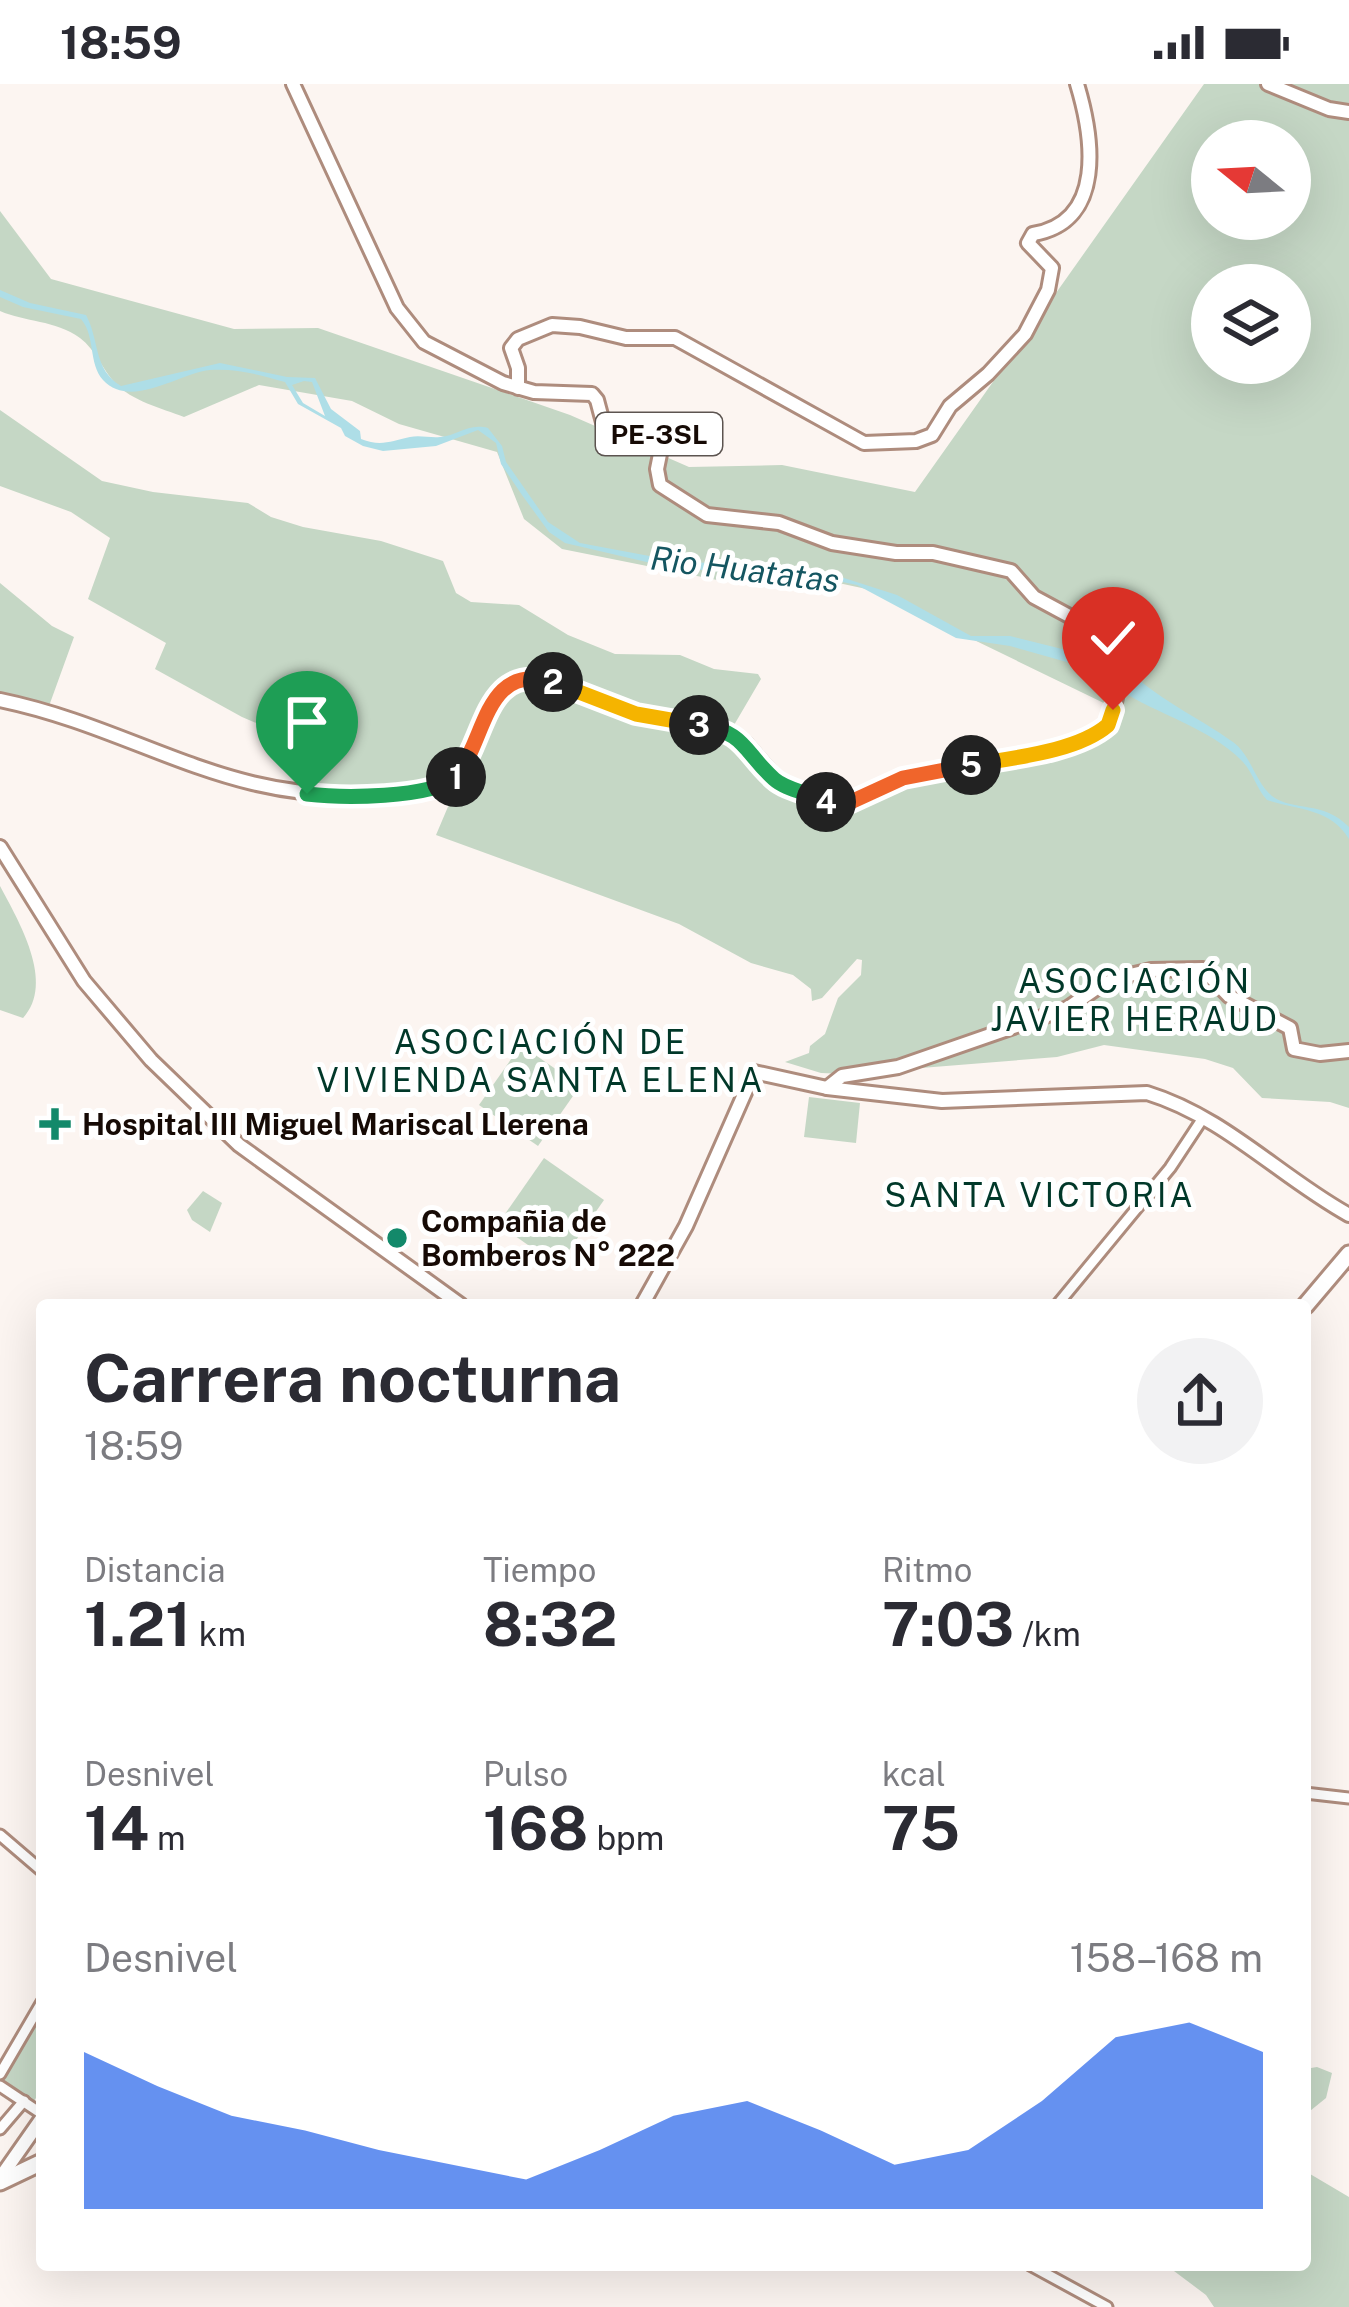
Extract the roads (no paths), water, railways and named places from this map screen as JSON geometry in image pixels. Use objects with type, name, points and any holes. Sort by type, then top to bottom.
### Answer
[{"type":"highway","points":[[1310,1299],[1349,1254]]},
{"type":"highway","points":[[0,2181],[36,2165]]},
{"type":"main road","name":"PE-3SL","points":[[0,700],[48,711],[239,782],[350,796],[447,784],[465,765],[486,715],[505,688],[514,680],[533,678],[650,718],[728,731],[746,744],[780,784],[842,806],[903,778],[1030,755],[1093,735],[1108,725],[1120,659],[1115,642],[1034,598],[1011,572],[933,554],[832,543],[778,523],[707,515],[660,484],[657,469],[662,439],[658,433],[616,437],[605,430],[592,394],[518,388],[434,350],[402,316],[292,84]]},
{"type":"main road","points":[[518,388],[511,348],[534,331],[551,326],[626,338],[675,338],[864,443],[916,441],[932,435],[950,406],[1025,334],[1048,290],[1052,268],[1028,243],[1033,234],[1064,224],[1086,194],[1088,134],[1077,84]]},
{"type":"main road","points":[[1268,84],[1329,109],[1349,112]]},
{"type":"main road","points":[[0,847],[109,1013],[220,1129],[453,1299]]},
{"type":"main road","points":[[827,1088],[842,1076],[898,1067],[1068,1008],[1101,986],[1151,970],[1203,968],[1229,996],[1289,1028],[1294,1049],[1320,1054],[1349,1051]]},
{"type":"main road","points":[[645,1299],[686,1226],[754,1072],[827,1088],[942,1101],[1147,1093],[1241,1139],[1349,1220]]},
{"type":"main road","points":[[0,2181],[36,2125]]},
{"type":"street","points":[[1062,1299],[1170,1168],[1203,1118]]},
{"type":"street","points":[[1311,1794],[1349,1798]]},
{"type":"street","points":[[0,1835],[36,1866]]},
{"type":"street","points":[[0,2074],[36,2012]]},
{"type":"street","points":[[0,2086],[36,2111]]},
{"type":"street","points":[[0,2129],[24,2102]]},
{"type":"street","points":[[1041,2271],[1107,2307]]},
{"type":"water","name":"Rio Huatatas","points":[[0,290],[30,303],[86,315],[101,363],[121,386],[220,363],[315,378],[331,409],[368,441],[440,437],[488,428],[548,522],[580,543],[676,561],[819,570],[897,595],[971,636],[1010,636],[1066,650],[1101,669],[1125,667],[1163,698],[1233,742],[1272,796],[1329,813],[1349,827],[1349,839],[1323,816],[1267,800],[1246,765],[1229,749],[1119,689],[1113,690],[1081,666],[1010,646],[956,638],[857,585],[803,574],[668,567],[565,543],[549,532],[522,495],[501,464],[496,443],[478,430],[436,446],[383,451],[363,446],[298,404],[285,382],[229,370],[210,370],[127,392],[114,388],[98,373],[81,319],[23,307],[0,297]],"holes":[[[312,382],[325,416],[303,403],[292,385]]]},
{"type":"place","name":"Hospital III Miguel Mariscal Llerena","points":[[55,1124]]},
{"type":"place","name":"Compañia de Bomberos N° 222","points":[[397,1238]]},
{"type":"district","name":"ASOCIACIÓN JAVIER HERAUD","points":[[1135,1000]]},
{"type":"district","name":"ASOCIACIÓN DE VIVIENDA SANTA ELENA","points":[[541,1061]]},
{"type":"district","name":"SANTA VICTORIA","points":[[1040,1195]]}]
